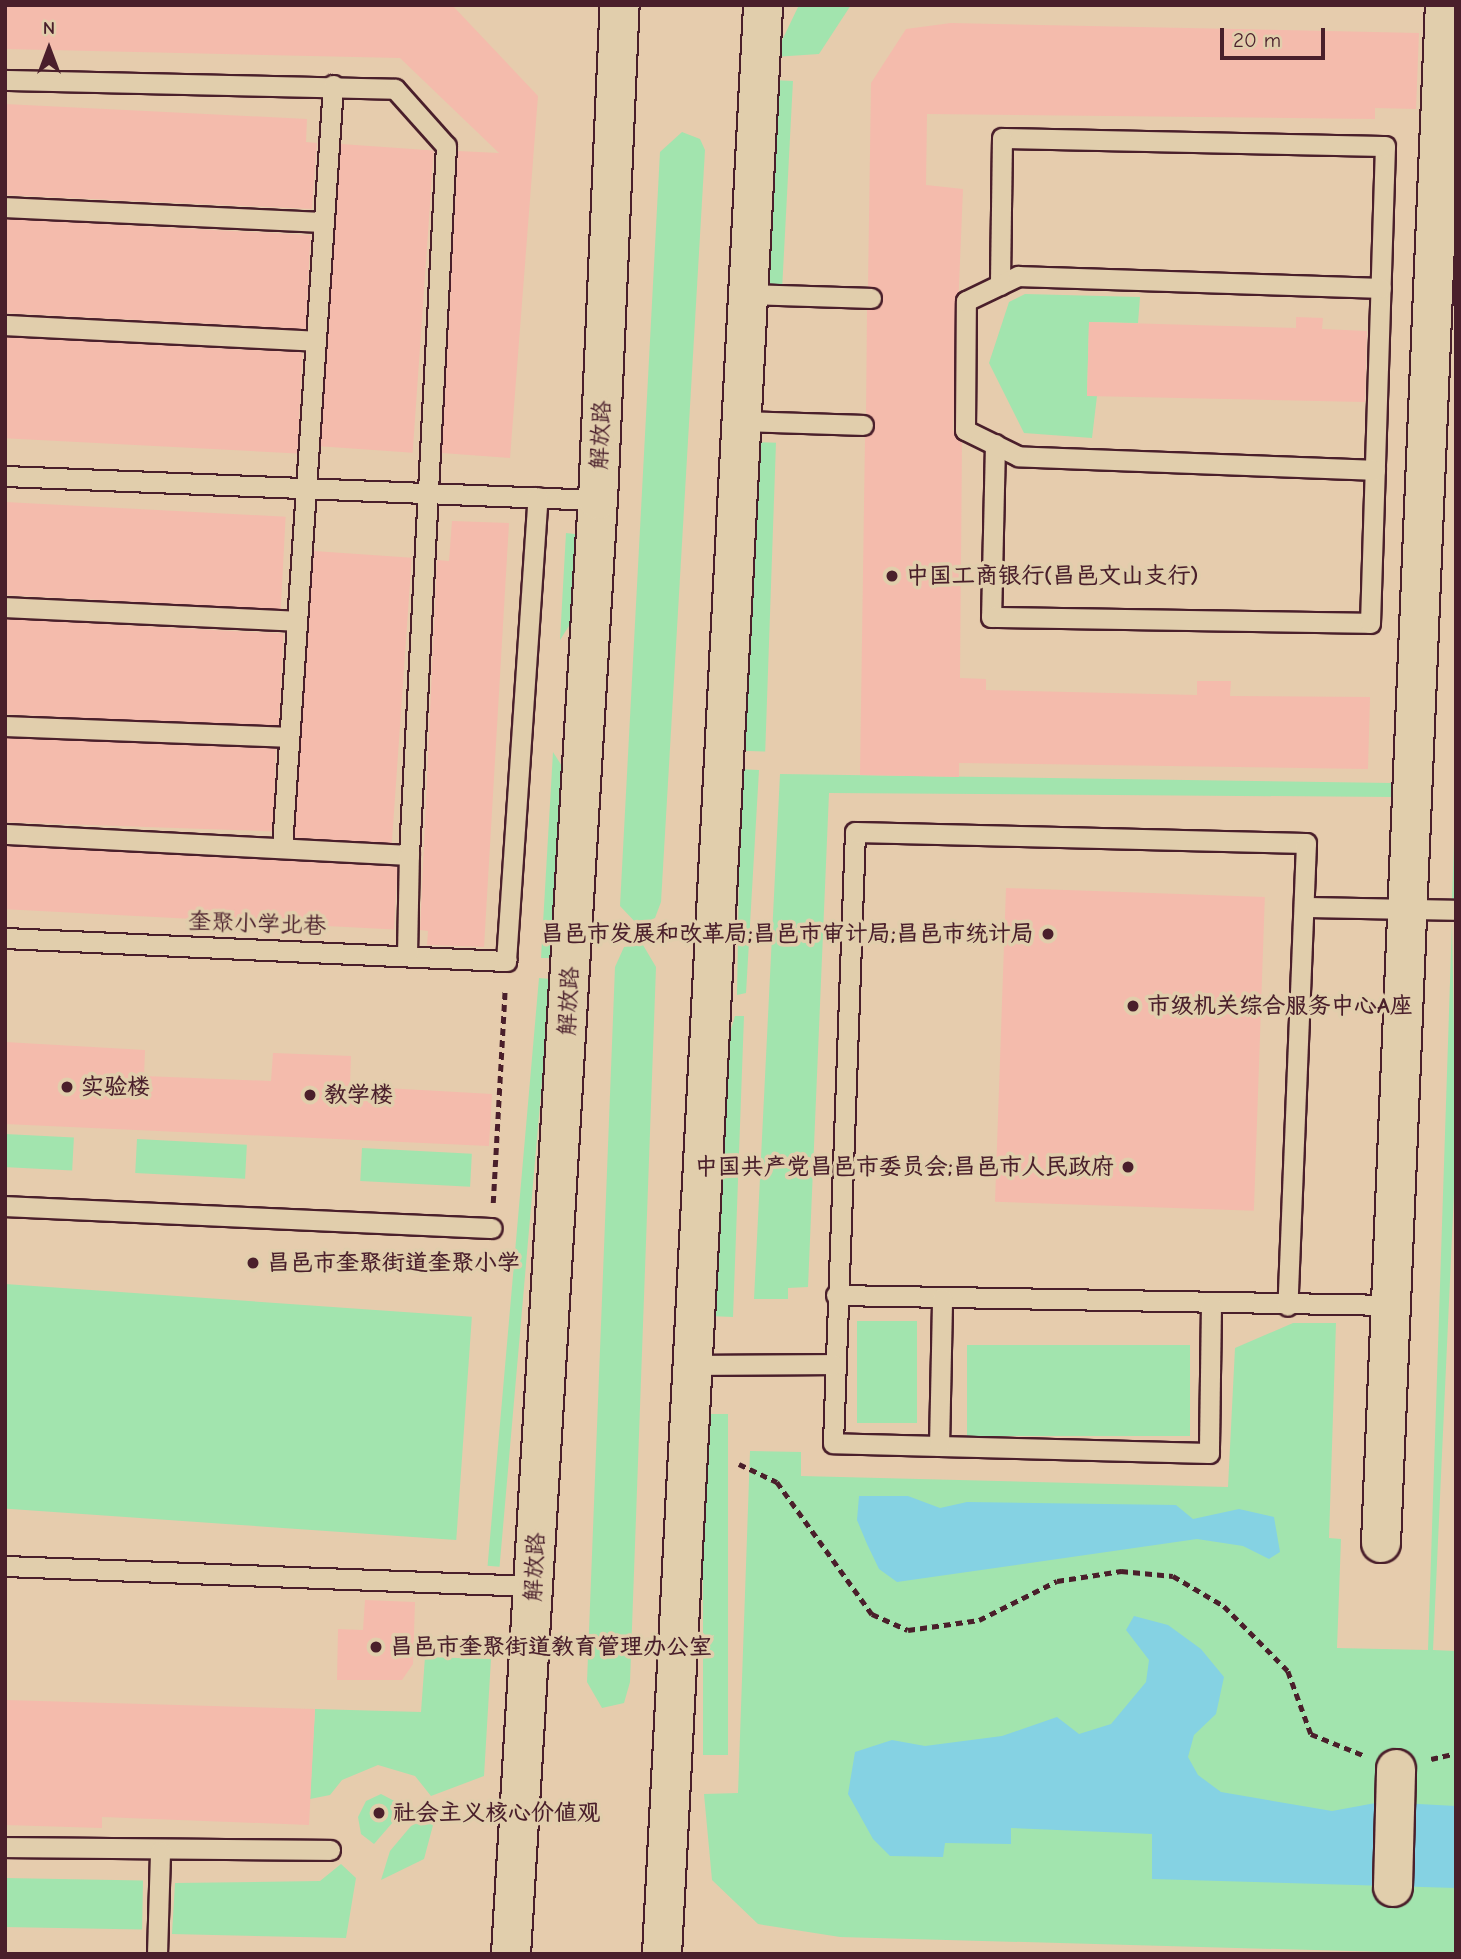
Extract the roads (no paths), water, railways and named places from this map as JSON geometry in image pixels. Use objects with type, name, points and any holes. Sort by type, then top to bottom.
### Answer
[{"type":"street","name":"解放路","points":[[511,1954],[598,500],[620,5]]},
{"type":"street","points":[[662,1954],[763,5]]},
{"type":"street","points":[[1381,1543],[1404,909],[1445,5]]},
{"type":"street","points":[[1393,1886],[1395,1786]]},
{"type":"lane","points":[[5,80],[333,85],[396,89],[446,146],[407,955]]},
{"type":"lane","points":[[282,847],[333,85]]},
{"type":"lane","points":[[995,444],[991,617],[1370,623],[1385,146],[1002,138],[1000,285]]},
{"type":"lane","points":[[5,207],[324,222]]},
{"type":"lane","points":[[1375,470],[1018,456],[965,430],[966,301],[1018,276],[1381,288]]},
{"type":"lane","points":[[749,295],[871,298]]},
{"type":"lane","points":[[5,325],[316,341]]},
{"type":"lane","points":[[743,421],[863,425]]},
{"type":"lane","points":[[5,477],[598,500]]},
{"type":"lane","name":"奎聚小学北巷","points":[[5,938],[506,961],[538,497]]},
{"type":"lane","points":[[5,607],[297,621]]},
{"type":"lane","points":[[5,726],[289,737]]},
{"type":"lane","points":[[1212,1304],[1209,1453],[833,1443],[833,1364],[855,832],[1306,843],[1287,1306]]},
{"type":"lane","points":[[5,834],[410,855]]},
{"type":"lane","points":[[1304,907],[1456,910]]},
{"type":"lane","points":[[5,1206],[492,1228]]},
{"type":"lane","points":[[836,1295],[1287,1306],[1390,1304]]},
{"type":"lane","points":[[939,1446],[942,1297]]},
{"type":"lane","points":[[694,1365],[833,1364]]},
{"type":"lane","points":[[5,1566],[534,1586]]},
{"type":"lane","points":[[5,1847],[160,1851],[330,1850]]},
{"type":"lane","points":[[157,1954],[160,1851]]},
{"type":"water","points":[[859,1496],[908,1496],[940,1508],[967,1502],[1176,1505],[1193,1519],[1239,1509],[1274,1517],[1280,1552],[1269,1559],[1243,1546],[1197,1539],[897,1582],[879,1569],[867,1544],[857,1520]]},
{"type":"water","points":[[1134,1616],[1168,1625],[1201,1649],[1224,1677],[1216,1714],[1194,1735],[1188,1757],[1198,1775],[1221,1792],[1332,1811],[1381,1802],[1456,1806],[1456,1888],[1152,1879],[1152,1834],[1011,1828],[1011,1844],[945,1843],[943,1857],[890,1856],[873,1839],[848,1794],[855,1752],[892,1740],[925,1746],[1002,1736],[1057,1717],[1079,1734],[1111,1724],[1146,1682],[1149,1660],[1126,1630]]},
{"type":"place","name":"中国工商银行(昌邑文山支行)","points":[[892,576]]},
{"type":"place","name":"昌邑市发展和改革局;昌邑市审计局;昌邑市统计局","points":[[1048,934]]},
{"type":"place","name":"市级机关综合服务中心A座","points":[[1133,1006]]},
{"type":"place","name":"实验楼","points":[[67,1087]]},
{"type":"place","name":"教学楼","points":[[310,1095]]},
{"type":"place","name":"中国共产党昌邑市委员会;昌邑市人民政府","points":[[1128,1167]]},
{"type":"place","name":"昌邑市奎聚街道奎聚小学","points":[[253,1263]]},
{"type":"place","name":"昌邑市奎聚街道教育管理办公室","points":[[376,1647]]},
{"type":"place","name":"社会主义核心价值观","points":[[379,1813]]}]
